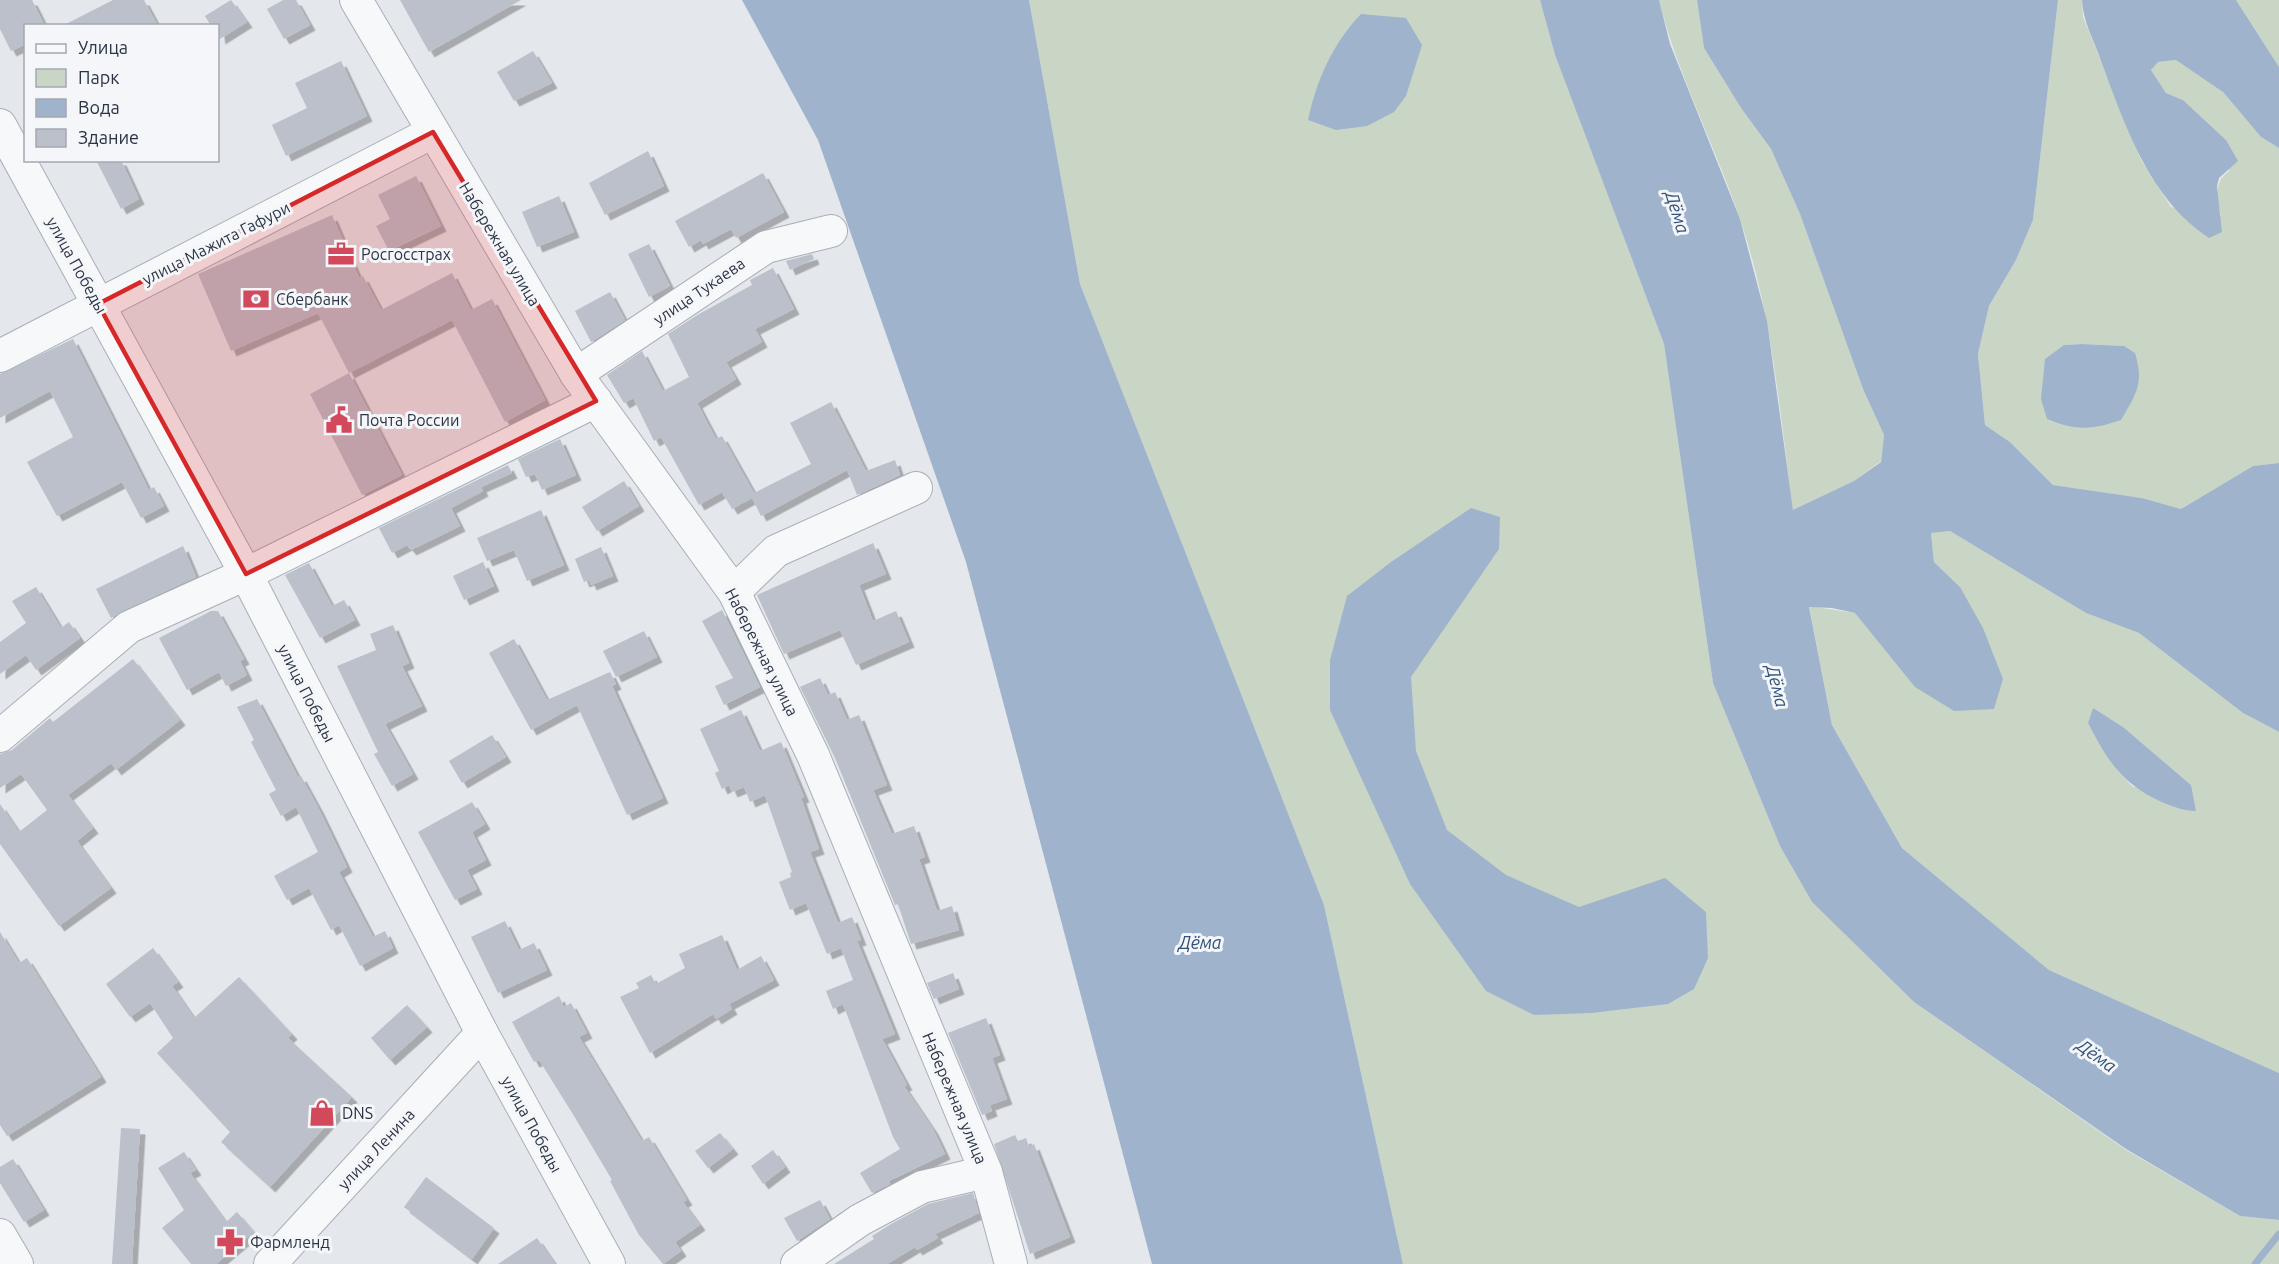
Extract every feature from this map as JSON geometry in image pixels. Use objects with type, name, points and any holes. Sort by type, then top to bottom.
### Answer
[{"type":"street","name":"Набережная улица","points":[[356,0],[576,374],[734,592],[813,755],[986,1172],[1011,1264]]},
{"type":"street","name":"улица Победы","points":[[0,125],[246,574],[482,1034],[609,1264]]},
{"type":"street","name":"улица Мажита Гафури","points":[[0,356],[433,132]]},
{"type":"street","name":"улица Тукаева","points":[[576,374],[766,247],[831,231]]},
{"type":"street","points":[[0,736],[129,627],[246,574],[596,401]]},
{"type":"street","points":[[734,592],[776,551],[916,488]]},
{"type":"street","name":"улица Ленина","points":[[270,1264],[482,1034]]},
{"type":"street","points":[[797,1264],[860,1220],[922,1187],[986,1172]]},
{"type":"street","points":[[0,1235],[17,1264]]},
{"type":"highlighted area","points":[[433,132],[596,401],[246,574],[98,304]]},
{"type":"green space","points":[[1029,0],[1540,0],[1555,55],[1664,344],[1713,683],[1780,846],[1812,902],[1914,1002],[2126,1150],[2240,1216],[2279,1220],[2279,1264],[1403,1264],[1324,905],[1080,284]]},
{"type":"green space","points":[[1659,0],[1697,0],[1704,48],[1741,108],[1771,149],[1800,214],[1863,389],[1884,435],[1881,461],[1854,481],[1793,511],[1774,363],[1751,254],[1730,191],[1676,56]]},
{"type":"green space","points":[[2058,0],[2082,0],[2083,17],[2141,160],[2171,207],[2221,216],[2218,186],[2229,171],[2226,140],[2183,100],[2166,93],[2151,70],[2157,62],[2176,60],[2200,74],[2223,92],[2261,137],[2279,148],[2279,463],[2253,466],[2181,509],[2142,498],[2053,485],[2010,442],[1985,425],[1978,354],[1989,306],[2016,260],[2033,220]],"holes":[[[2082,344],[2123,346],[2135,353],[2064,345]]]},
{"type":"green space","points":[[2236,0],[2279,0],[2279,67]]},
{"type":"green space","points":[[1950,531],[2086,613],[2139,633],[2243,713],[2279,732],[2279,1073],[2049,970],[1902,848],[1832,725],[1809,606],[1855,613],[1878,640],[1960,587],[1934,562],[1931,533]],"holes":[[[2093,709],[2123,727],[2191,785],[2133,787],[2108,757],[2088,723]]]},
{"type":"water","name":"Дёма","points":[[742,0],[1029,0],[1080,284],[1324,905],[1403,1264],[1152,1264],[966,562],[818,140]]},
{"type":"water","points":[[1540,0],[1659,0],[1670,44],[1740,219],[1767,321],[1793,510],[1854,481],[1881,462],[1884,435],[1863,389],[1800,214],[1771,149],[1741,108],[1704,48],[1697,0],[2058,0],[2033,220],[2016,260],[1989,306],[1978,354],[1985,425],[2010,442],[2053,485],[2142,498],[2181,509],[2253,466],[2279,463],[2279,732],[2243,713],[2139,633],[2086,613],[1950,531],[1931,533],[1934,562],[1960,587],[1983,628],[2003,679],[1994,709],[1954,711],[1915,687],[1855,613],[1832,608],[1809,607],[1832,725],[1902,848],[2049,970],[2279,1073],[2279,1220],[2240,1216],[2126,1149],[1914,1002],[1812,902],[1780,846],[1713,683],[1664,344],[1555,55]]},
{"type":"water","points":[[2082,0],[2236,0],[2279,67],[2279,148],[2261,137],[2223,92],[2176,60],[2158,62],[2151,70],[2166,93],[2183,100],[2226,140],[2238,161],[2219,178],[2217,186],[2222,232],[2209,238],[2188,222],[2155,182],[2130,135],[2087,23]]},
{"type":"water","points":[[1361,14],[1406,18],[1422,45],[1406,96],[1394,112],[1367,126],[1336,130],[1308,120],[1327,63],[1342,37]]},
{"type":"water","points":[[2064,345],[2124,346],[2135,353],[2139,380],[2121,420],[2084,428],[2067,426],[2047,419],[2041,399],[2045,359]]},
{"type":"water","points":[[1471,508],[1500,517],[1499,549],[1411,677],[1416,751],[1447,830],[1506,875],[1579,907],[1665,878],[1706,912],[1708,958],[1694,989],[1668,1004],[1591,1013],[1534,1015],[1486,991],[1410,884],[1330,710],[1330,660],[1347,596],[1391,562]]},
{"type":"water","points":[[2093,708],[2123,727],[2191,785],[2196,811],[2183,810],[2150,796],[2118,771],[2088,723]]},
{"type":"building","points":[[0,0],[32,0],[44,24],[24,24],[24,45],[11,51],[0,29]]},
{"type":"building","points":[[113,0],[144,0],[157,24],[66,24]]},
{"type":"building","points":[[231,0],[247,22],[220,39],[219,24],[210,24],[205,16]]},
{"type":"building","points":[[283,0],[296,0],[310,25],[284,39],[267,9]]},
{"type":"building","points":[[400,0],[521,0],[429,52]]},
{"type":"building","points":[[533,51],[552,83],[514,101],[497,72]]},
{"type":"building","points":[[341,61],[367,116],[286,156],[272,125],[307,108],[295,83]]},
{"type":"building","points":[[648,151],[664,186],[605,215],[589,183]]},
{"type":"building","points":[[97,162],[122,162],[139,199],[121,209]]},
{"type":"building","points":[[763,173],[784,212],[736,238],[731,229],[703,244],[701,240],[689,247],[675,221]]},
{"type":"building","points":[[416,176],[441,226],[389,251],[376,226],[390,219],[378,195]]},
{"type":"building","points":[[559,196],[574,232],[537,247],[522,212]]},
{"type":"building","points":[[332,215],[359,278],[363,276],[381,310],[452,273],[471,310],[492,299],[545,400],[505,422],[452,320],[349,373],[318,313],[231,351],[198,274]]},
{"type":"building","points":[[649,244],[670,286],[649,297],[628,254]]},
{"type":"building","points":[[812,254],[814,259],[790,270],[786,261]]},
{"type":"building","points":[[773,268],[794,309],[755,329],[762,342],[726,362],[736,379],[697,403],[716,439],[722,436],[754,493],[811,464],[790,423],[831,402],[866,471],[895,460],[900,475],[857,495],[847,470],[761,516],[752,498],[732,509],[722,492],[699,505],[661,437],[654,441],[633,398],[624,403],[607,375],[642,351],[663,391],[689,377],[668,334],[752,285],[750,280]]},
{"type":"building","points":[[610,292],[625,320],[591,342],[575,311]]},
{"type":"building","points":[[73,339],[149,490],[154,487],[164,506],[141,518],[122,482],[57,516],[27,462],[73,437],[50,391],[0,418],[0,374]]},
{"type":"building","points":[[349,373],[402,475],[362,495],[310,394]]},
{"type":"building","points":[[560,439],[576,475],[542,490],[535,474],[526,477],[518,459]]},
{"type":"building","points":[[508,465],[512,473],[481,487],[483,491],[451,508],[460,526],[411,550],[407,545],[392,553],[379,528]]},
{"type":"building","points":[[624,481],[639,506],[597,531],[582,507]]},
{"type":"building","points":[[541,510],[564,565],[527,581],[514,550],[487,561],[477,538]]},
{"type":"building","points":[[873,543],[886,574],[859,585],[873,621],[896,611],[909,642],[856,665],[840,630],[784,654],[757,595]]},
{"type":"building","points":[[183,546],[196,577],[111,618],[96,589]]},
{"type":"building","points":[[601,547],[613,576],[591,585],[589,580],[584,582],[575,559]]},
{"type":"building","points":[[483,562],[494,586],[464,600],[453,576]]},
{"type":"building","points":[[309,563],[332,606],[344,600],[355,620],[320,638],[285,575]]},
{"type":"building","points":[[36,587],[61,628],[69,622],[80,638],[36,670],[26,655],[0,674],[0,642],[26,623],[12,601]]},
{"type":"building","points":[[722,610],[760,687],[724,705],[715,686],[733,678],[702,621]]},
{"type":"building","points":[[211,611],[218,611],[244,659],[240,661],[247,675],[226,686],[219,672],[187,690],[159,638]]},
{"type":"building","points":[[393,625],[409,663],[402,666],[422,706],[385,724],[413,774],[392,786],[374,754],[378,752],[337,666],[376,650],[370,634]]},
{"type":"building","points":[[644,631],[657,657],[616,677],[603,651]]},
{"type":"building","points":[[514,639],[547,700],[610,672],[616,684],[612,686],[663,798],[627,815],[577,705],[531,730],[489,653]]},
{"type":"building","points":[[133,659],[180,720],[116,770],[111,763],[68,795],[93,828],[77,841],[111,888],[59,926],[0,844],[0,804],[19,832],[47,810],[21,774],[0,788],[0,754],[12,750],[50,718],[53,722]]},
{"type":"building","points":[[820,678],[828,695],[835,692],[847,720],[859,715],[887,785],[873,790],[892,834],[914,826],[925,857],[919,859],[937,911],[952,906],[959,930],[911,944],[898,904],[895,905],[835,758],[800,687]]},
{"type":"building","points":[[257,699],[298,777],[301,776],[319,809],[347,867],[339,872],[373,937],[385,931],[393,948],[360,966],[339,925],[331,930],[309,888],[287,900],[274,876],[318,852],[296,807],[281,816],[269,794],[276,790],[251,742],[254,740],[237,707]]},
{"type":"building","points":[[741,710],[760,751],[781,742],[804,797],[801,798],[819,849],[810,852],[838,923],[852,917],[861,940],[857,941],[895,1034],[882,1039],[907,1085],[904,1086],[933,1129],[945,1154],[889,1181],[890,1184],[872,1193],[860,1173],[900,1149],[893,1137],[843,1004],[833,1009],[826,991],[853,980],[841,948],[827,954],[806,903],[790,910],[779,882],[791,877],[792,872],[765,795],[750,802],[744,787],[732,792],[729,785],[722,789],[715,773],[719,771],[700,729]]},
{"type":"building","points":[[492,735],[506,757],[462,783],[449,761]]},
{"type":"building","points":[[472,802],[485,824],[472,832],[486,860],[467,870],[477,889],[455,900],[418,832]]},
{"type":"building","points":[[505,921],[519,950],[534,943],[547,970],[498,993],[471,937]]},
{"type":"building","points":[[0,932],[19,963],[27,958],[101,1077],[7,1136],[0,1125]]},
{"type":"building","points":[[722,935],[737,970],[761,956],[774,980],[729,1004],[732,1009],[716,1019],[713,1014],[650,1053],[620,997],[639,988],[636,983],[651,975],[656,984],[685,968],[679,954]]},
{"type":"building","points":[[153,948],[178,982],[172,986],[194,1018],[239,977],[292,1034],[288,1038],[352,1097],[270,1187],[221,1142],[230,1132],[157,1053],[173,1038],[150,1003],[130,1017],[106,984]]},
{"type":"building","points":[[953,973],[959,989],[934,999],[927,983]]},
{"type":"building","points":[[559,996],[564,1007],[571,1003],[587,1033],[579,1037],[642,1141],[649,1137],[687,1200],[683,1202],[700,1225],[675,1242],[681,1251],[663,1264],[639,1235],[610,1181],[612,1180],[571,1111],[539,1060],[534,1062],[512,1022]]},
{"type":"building","points":[[407,1005],[427,1027],[390,1060],[371,1038]]},
{"type":"building","points":[[986,1018],[1000,1055],[992,1058],[1007,1099],[990,1105],[992,1111],[982,1115],[948,1033]]},
{"type":"building","points":[[121,1128],[140,1129],[132,1264],[112,1264]]},
{"type":"building","points":[[720,1133],[733,1149],[708,1168],[695,1151]]},
{"type":"building","points":[[1015,1135],[1018,1141],[1026,1138],[1029,1147],[1034,1144],[1070,1237],[1030,1254],[994,1144]]},
{"type":"building","points":[[773,1150],[785,1167],[763,1184],[751,1166]]},
{"type":"building","points":[[184,1152],[196,1170],[190,1173],[226,1222],[237,1212],[254,1232],[216,1264],[191,1264],[162,1228],[184,1210],[158,1168]]},
{"type":"building","points":[[13,1159],[44,1210],[24,1222],[0,1183],[0,1167]]},
{"type":"building","points":[[426,1177],[494,1228],[472,1259],[404,1207]]},
{"type":"building","points":[[973,1193],[979,1213],[935,1234],[938,1238],[917,1250],[915,1247],[887,1264],[834,1264],[874,1239],[872,1236],[928,1204]]},
{"type":"building","points":[[820,1200],[830,1219],[797,1241],[784,1218]]},
{"type":"building","points":[[537,1238],[555,1264],[498,1264]]},
{"type":"waterway","points":[[2255,1264],[2279,1234]]},
{"type":"place","name":"Росгосстрах","points":[[341,254]]},
{"type":"place","name":"Сбербанк","points":[[256,299]]},
{"type":"place","name":"Почта России","points":[[339,420]]},
{"type":"place","name":"DNS","points":[[322,1113]]},
{"type":"place","name":"Фармленд","points":[[230,1242]]}]
